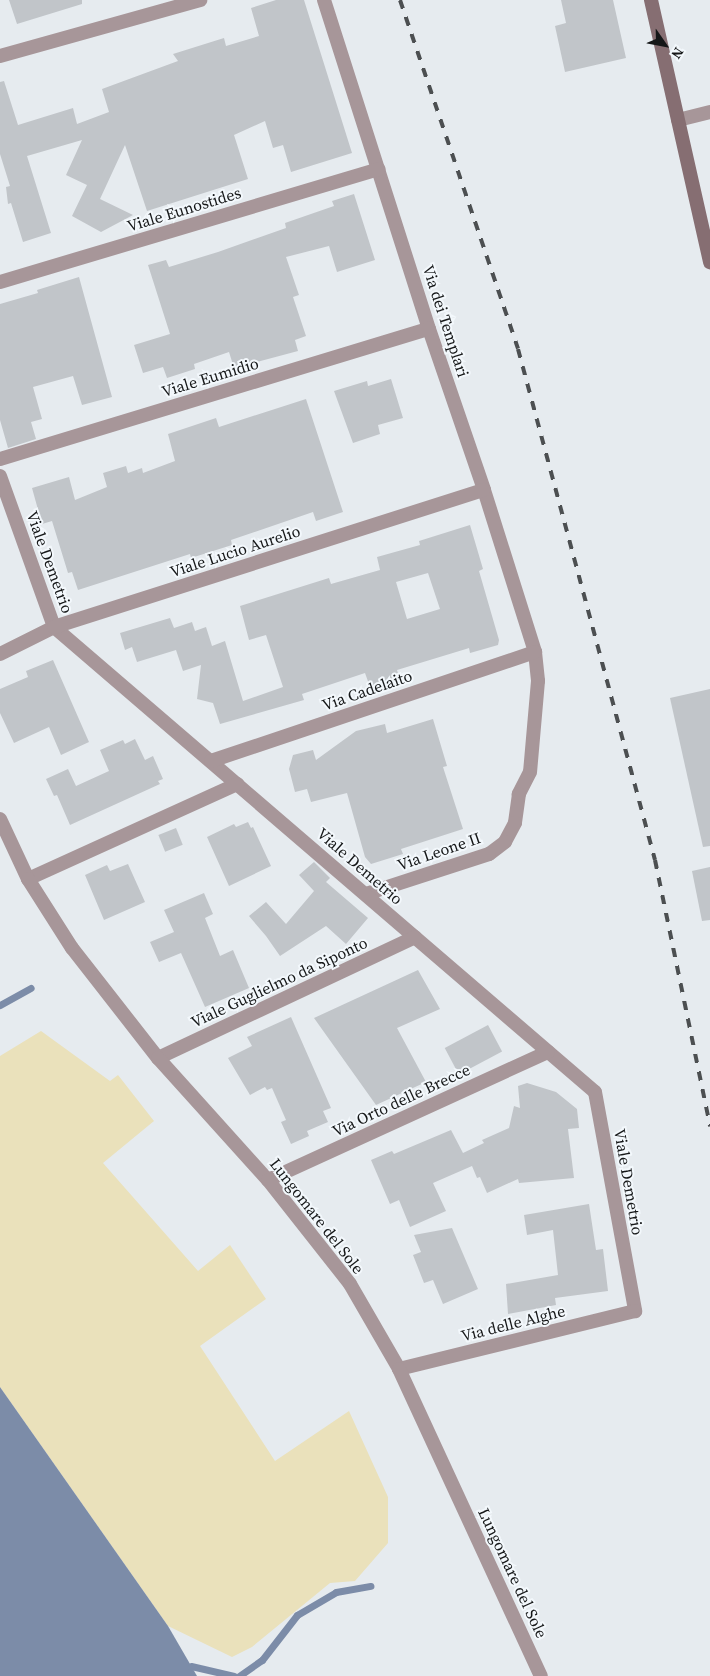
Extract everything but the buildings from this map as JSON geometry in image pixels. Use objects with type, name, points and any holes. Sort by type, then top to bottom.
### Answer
[{"type":"main road","points":[[651,0],[710,262]]},
{"type":"street","points":[[0,56],[200,0]]},
{"type":"street","name":"Via dei Templari","points":[[324,0],[535,652]]},
{"type":"street","points":[[678,120],[710,112]]},
{"type":"street","name":"Viale Eunostides","points":[[0,282],[378,169]]},
{"type":"street","name":"Viale Eumidio","points":[[0,459],[429,329]]},
{"type":"street","name":"Viale Demetrio","points":[[0,476],[54,626],[595,1092],[635,1311]]},
{"type":"street","name":"Viale Lucio Aurelio","points":[[0,654],[54,626],[484,490]]},
{"type":"street","name":"Via Cadelaito","points":[[211,761],[535,652]]},
{"type":"street","name":"Via Leone II","points":[[366,894],[489,854],[505,842],[515,823],[519,794],[530,772],[538,681],[535,652]]},
{"type":"street","points":[[28,879],[237,784]]},
{"type":"street","name":"Lungomare del Sole","points":[[0,819],[28,879],[72,948],[158,1058],[268,1180],[350,1284],[399,1370],[541,1676]]},
{"type":"street","name":"Viale Guglielmo da Siponto","points":[[158,1058],[416,937]]},
{"type":"street","name":"Via Orto delle Brecce","points":[[268,1180],[548,1052]]},
{"type":"street","name":"Via delle Alghe","points":[[399,1370],[635,1311]]},
{"type":"sand","points":[[41,1031],[110,1081],[118,1075],[154,1121],[103,1163],[198,1271],[230,1245],[266,1299],[200,1346],[275,1461],[349,1411],[388,1497],[388,1543],[355,1581],[330,1583],[252,1647],[232,1657],[168,1626],[0,1387],[0,1056]]},
{"type":"water","points":[[0,1387],[168,1626],[197,1676],[0,1676]]},
{"type":"waterway","points":[[0,1005],[31,988]]},
{"type":"waterway","points":[[239,1676],[262,1660],[297,1615],[336,1592],[370,1586]]},
{"type":"waterway","points":[[191,1666],[234,1676]]},
{"type":"railway","points":[[400,0],[518,349],[655,860],[710,1126]]}]
